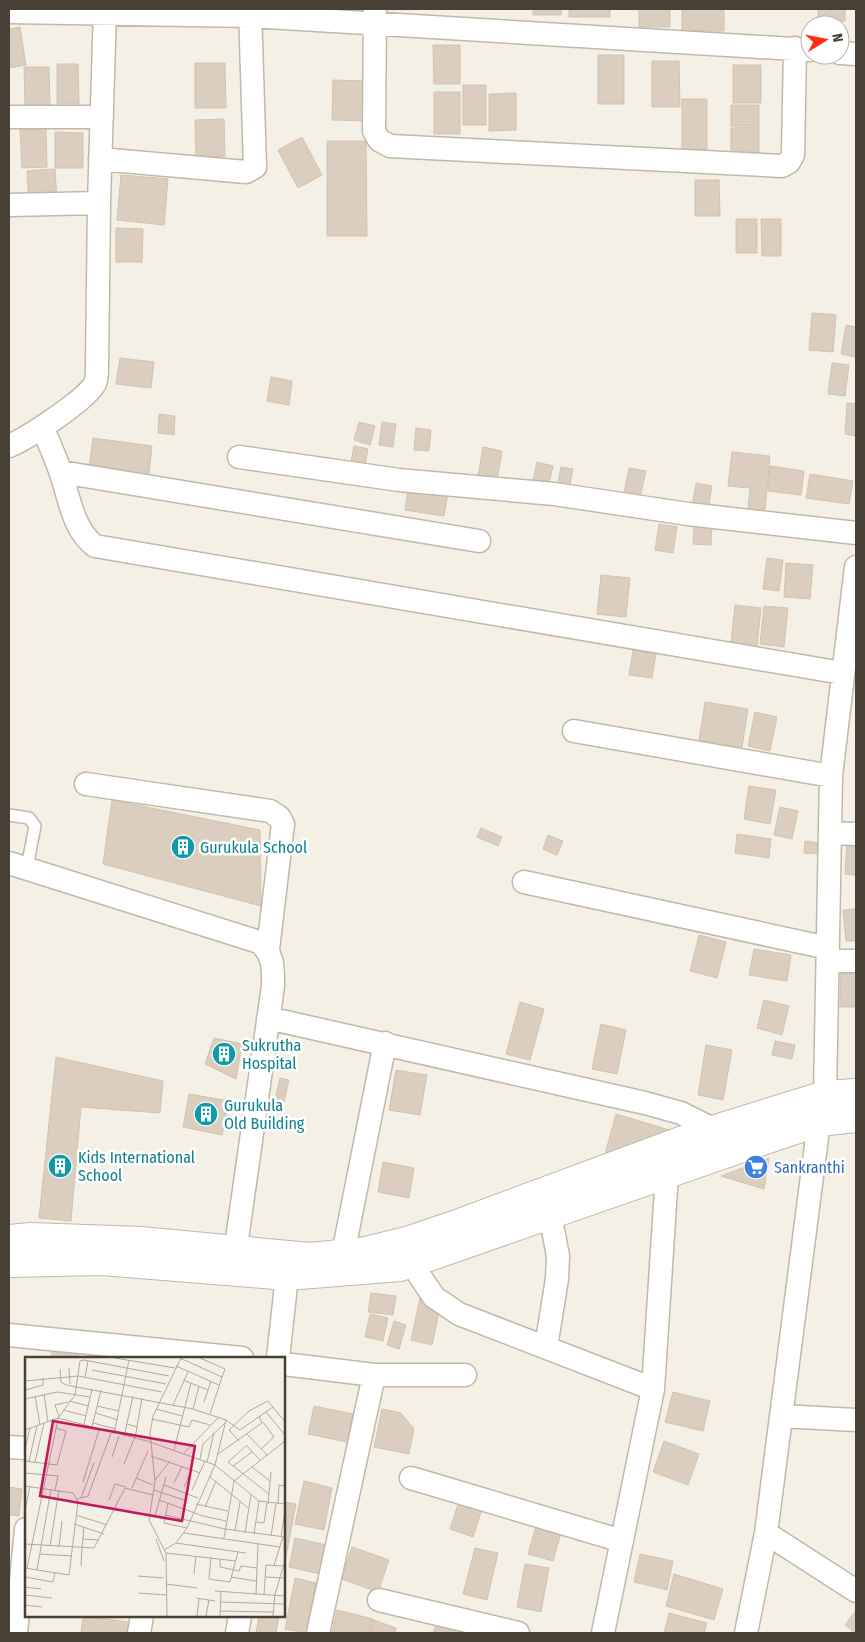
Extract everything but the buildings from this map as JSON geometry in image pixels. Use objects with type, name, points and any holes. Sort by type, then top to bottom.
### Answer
[{"type":"street","points":[[9,446],[42,427],[88,393],[95,383],[97,368],[100,159],[106,11]]},
{"type":"street","points":[[9,12],[250,12],[375,16],[800,49]]},
{"type":"street","points":[[100,159],[246,172],[252,170],[255,167],[250,12]]},
{"type":"street","points":[[375,16],[374,131],[379,140],[390,146],[782,166],[789,162],[793,155],[801,65]]},
{"type":"street","points":[[9,117],[102,117]]},
{"type":"street","points":[[9,205],[99,203]]},
{"type":"street","points":[[42,427],[61,472],[77,524],[87,540],[95,546],[842,673]]},
{"type":"street","points":[[239,457],[399,480],[554,494],[688,514],[856,533]]},
{"type":"street","points":[[61,472],[479,541]]},
{"type":"street","points":[[746,1633],[766,1533],[819,1122],[825,1095],[831,776],[848,715],[842,673],[856,567]]},
{"type":"street","points":[[574,731],[831,776]]},
{"type":"street","points":[[86,784],[270,811],[279,817],[283,824],[268,949]]},
{"type":"street","points":[[830,833],[856,834]]},
{"type":"street","points":[[18,865],[260,942],[268,949],[273,962],[274,986],[233,1262]]},
{"type":"street","points":[[524,882],[856,961]]},
{"type":"street","points":[[268,1018],[645,1103],[681,1113],[713,1129]]},
{"type":"street","points":[[343,1254],[385,1044]]},
{"type":"street","points":[[9,1263],[102,1261],[233,1262],[310,1258],[361,1252],[410,1240],[713,1129],[825,1095],[856,1093]]},
{"type":"street","points":[[9,1239],[31,1237],[141,1241],[287,1276],[400,1267],[819,1122],[856,1118]]},
{"type":"street","points":[[603,1633],[653,1389],[667,1174]]},
{"type":"street","points":[[546,1347],[557,1279],[558,1256],[550,1214]]},
{"type":"street","points":[[411,1263],[434,1296],[459,1314],[653,1389]]},
{"type":"street","points":[[278,1357],[287,1276]]},
{"type":"street","points":[[9,1335],[186,1355],[223,1357]]},
{"type":"street","points":[[285,1364],[374,1375],[465,1375]]},
{"type":"street","points":[[318,1633],[374,1375]]},
{"type":"street","points":[[781,1416],[856,1420]]},
{"type":"street","points":[[9,1446],[25,1448]]},
{"type":"street","points":[[411,1478],[622,1541]]},
{"type":"street","points":[[766,1533],[856,1591]]},
{"type":"street","points":[[16,1633],[25,1539]]},
{"type":"street","points":[[379,1600],[518,1633]]},
{"type":"street","points":[[139,1633],[142,1617]]},
{"type":"street","points":[[237,1633],[240,1617]]},
{"type":"lane","points":[[9,815],[29,818],[35,826],[18,865]]},
{"type":"place","name":"Gurukula School","points":[[183,847]]},
{"type":"place","name":"Sukrutha Hospital","points":[[224,1054]]},
{"type":"place","name":"Gurukula Old Building","points":[[206,1114]]},
{"type":"place","name":"Kids International School","points":[[60,1166]]},
{"type":"place","name":"Sankranthi","points":[[756,1167]]}]
